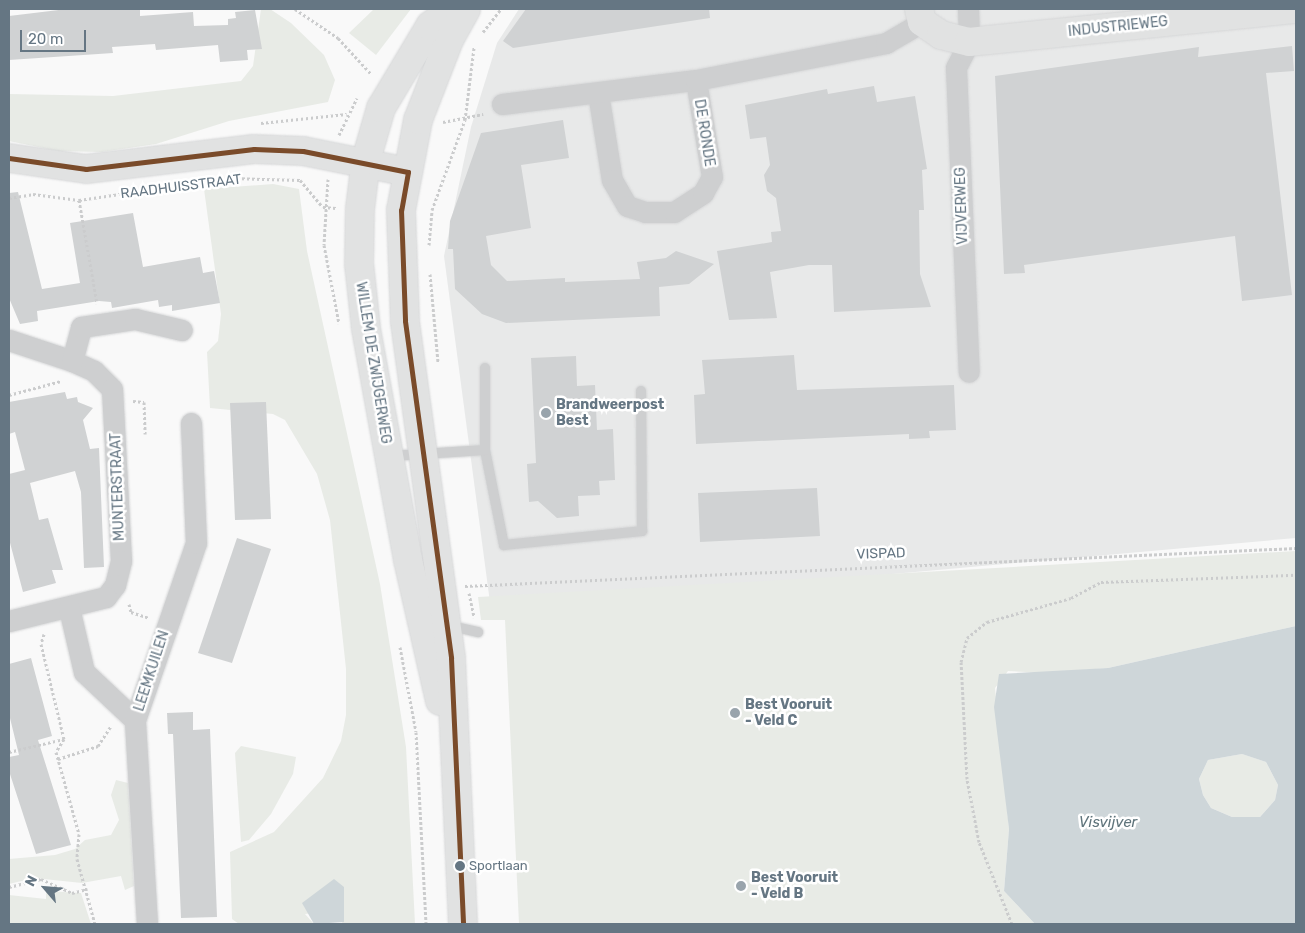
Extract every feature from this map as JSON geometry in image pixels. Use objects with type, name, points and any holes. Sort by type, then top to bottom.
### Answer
[{"type":"main road","name":"WILLEM DE ZWIJGERWEG","points":[[452,9],[430,26],[382,108],[366,160],[360,209],[359,264],[366,328],[388,457],[444,715],[453,736]]},
{"type":"main road","name":"WILLEM DE ZWIJGERWEG","points":[[463,924],[447,625],[405,321],[401,210],[418,120],[449,40],[466,9]]},
{"type":"main road","name":"INDUSTRIEWEG","points":[[969,42],[1296,9]]},
{"type":"main road","name":"DE RONDE","points":[[921,16],[941,35],[969,42]]},
{"type":"main road","name":"RAADHUISSTRAAT","points":[[9,158],[86,169],[254,149],[366,160],[408,172]]},
{"type":"street","points":[[968,9],[969,42]]},
{"type":"street","name":"DE RONDE","points":[[502,104],[696,80],[886,43],[921,16]]},
{"type":"street","name":"VIJVERWEG","points":[[969,42],[956,68],[969,372]]},
{"type":"street","name":"DE RONDE","points":[[598,93],[612,180],[627,206],[644,212],[674,212],[703,194],[712,177],[696,80]]},
{"type":"street","points":[[72,361],[81,327],[101,322],[135,319],[182,330]]},
{"type":"street","name":"MUNTERSTRAAT","points":[[9,340],[72,361],[94,372],[112,388],[115,400],[121,561],[115,585],[106,597]]},
{"type":"street","name":"LEEMKUILEN","points":[[147,924],[136,720],[196,543],[192,423]]},
{"type":"street","points":[[10,616],[60,610],[106,597]]},
{"type":"street","points":[[60,610],[84,672],[136,720]]},
{"type":"lane","points":[[485,368],[485,450],[504,545],[642,531],[641,391]]},
{"type":"lane","points":[[388,457],[485,450]]},
{"type":"lane","points":[[447,625],[478,632]]},
{"type":"path","points":[[295,9],[338,38],[372,75]]},
{"type":"path","points":[[480,36],[501,9]]},
{"type":"path","points":[[428,251],[432,210],[465,120],[475,43]]},
{"type":"path","name":"RAADHUISSTRAAT","points":[[222,180],[300,180],[323,207],[360,209]]},
{"type":"path","name":"RAADHUISSTRAAT","points":[[9,198],[33,194],[79,200],[212,181]]},
{"type":"path","points":[[79,200],[101,322]]},
{"type":"path","points":[[401,210],[432,210]]},
{"type":"path","points":[[430,270],[438,365]]},
{"type":"path","points":[[9,395],[94,372]]},
{"type":"path","points":[[115,400],[144,402],[145,434]]},
{"type":"path","name":"VISPAD","points":[[467,585],[1296,548]]},
{"type":"path","points":[[1012,924],[979,842],[966,779],[961,662],[968,638],[987,622],[1070,598],[1101,582],[1296,575]]},
{"type":"path","points":[[466,578],[478,632]]},
{"type":"path","points":[[106,597],[115,608],[131,603],[131,612],[167,624]]},
{"type":"path","points":[[60,610],[41,644],[64,739],[56,752],[79,834],[77,860],[87,890],[95,924]]},
{"type":"path","points":[[58,759],[98,746],[107,727],[136,720]]},
{"type":"path","points":[[9,752],[64,739]]},
{"type":"path","points":[[9,887],[41,879],[72,893],[87,890]]},
{"type":"shaded area","points":[[261,9],[270,9],[291,23],[324,55],[335,80],[328,102],[229,121],[156,144],[102,152],[58,151],[9,141],[9,94],[113,96],[241,81],[253,66]]},
{"type":"shaded area","points":[[374,9],[411,9],[376,55],[349,33]]},
{"type":"shaded area","points":[[519,9],[1296,9],[1296,538],[491,610],[444,256],[471,127],[497,43]]},
{"type":"shaded area","points":[[273,184],[299,189],[307,251],[380,584],[406,747],[415,924],[342,924],[344,909],[305,914],[314,924],[239,924],[232,919],[230,852],[274,832],[323,778],[341,741],[346,715],[346,669],[330,520],[317,474],[285,420],[273,414],[210,408],[207,352],[218,341],[221,314],[204,189]]},
{"type":"shaded area","points":[[1296,551],[1296,626],[1108,668],[1046,673],[1008,671],[995,688],[1009,829],[1004,891],[1035,924],[519,924],[505,620],[481,620],[478,597]]},
{"type":"shaded area","points":[[241,746],[296,757],[293,774],[271,814],[249,840],[241,842],[235,753]]},
{"type":"shaded area","points":[[1242,754],[1266,762],[1278,785],[1275,800],[1260,817],[1232,817],[1211,808],[1203,795],[1199,779],[1208,760]]},
{"type":"shaded area","points":[[116,780],[128,783],[134,886],[125,890],[121,876],[82,883],[34,878],[9,884],[9,859],[55,855],[75,849],[85,840],[111,835],[119,820],[111,795]]},
{"type":"shaded area","points":[[46,891],[81,893],[91,924],[9,924],[9,895],[46,899]]},
{"type":"water","name":"Visvijver","points":[[1296,626],[1296,924],[1035,924],[1004,891],[1009,829],[994,707],[999,674],[1108,668]],"holes":[[[1242,754],[1266,762],[1278,785],[1275,800],[1260,817],[1232,817],[1211,808],[1203,795],[1199,779],[1208,760]]]},
{"type":"water","points":[[334,879],[344,887],[344,922],[314,924],[302,903]]},
{"type":"building","points":[[67,9],[140,9],[140,16],[193,12],[194,26],[228,25],[228,19],[236,18],[235,12],[255,10],[262,49],[247,50],[248,60],[220,62],[218,45],[156,50],[155,44],[112,47],[113,53],[9,60],[9,16]]},
{"type":"building","points":[[526,9],[709,9],[710,18],[513,48],[503,41]]},
{"type":"building","points":[[1292,46],[1294,71],[1266,73],[1292,295],[1242,301],[1235,236],[1024,265],[1025,273],[1004,274],[995,76],[1199,47],[1198,57]]},
{"type":"building","points":[[874,86],[877,102],[915,96],[927,169],[922,170],[924,210],[919,210],[920,274],[931,307],[834,312],[832,265],[809,265],[770,272],[777,318],[729,320],[717,251],[772,242],[771,232],[781,231],[776,198],[767,191],[764,175],[770,165],[766,137],[750,139],[745,105],[827,89],[828,94]]},
{"type":"building","points":[[563,120],[569,158],[521,165],[531,228],[486,236],[491,265],[507,281],[565,278],[565,282],[640,279],[637,262],[666,258],[676,251],[714,264],[689,284],[659,287],[660,316],[506,323],[482,314],[455,289],[453,249],[448,249],[450,221],[481,133]]},
{"type":"building","points":[[18,192],[42,289],[80,283],[70,223],[133,213],[143,267],[200,257],[203,273],[214,271],[220,303],[172,311],[172,305],[159,307],[158,300],[112,308],[111,302],[99,301],[37,311],[38,321],[20,324],[9,298],[9,193]]},
{"type":"building","points":[[794,355],[797,390],[954,385],[956,430],[929,431],[930,438],[909,439],[909,434],[696,444],[694,395],[705,394],[702,360]]},
{"type":"building","points":[[576,356],[577,386],[595,385],[597,430],[613,429],[615,480],[599,481],[600,495],[578,496],[579,516],[557,518],[538,501],[529,502],[527,464],[536,463],[531,358]]},
{"type":"building","points":[[65,392],[67,399],[77,397],[78,402],[93,408],[83,420],[90,449],[99,448],[104,567],[84,568],[81,492],[75,471],[30,483],[39,520],[48,518],[63,570],[52,570],[56,583],[23,592],[9,539],[9,474],[25,470],[15,432],[9,434],[9,402]]},
{"type":"building","points":[[266,402],[271,519],[235,520],[230,403]]},
{"type":"building","points":[[817,488],[820,536],[700,542],[698,493]]},
{"type":"building","points":[[237,538],[271,549],[232,663],[198,653]]},
{"type":"building","points":[[31,658],[52,736],[38,740],[71,845],[36,854],[9,771],[9,757],[19,755],[9,714],[9,664]]},
{"type":"building","points":[[193,712],[193,730],[210,729],[217,917],[181,918],[173,734],[168,734],[167,713]]},
{"type":"transit line","points":[[9,158],[86,169],[254,149],[303,151],[408,172],[401,210],[405,321],[451,658],[463,924]]},
{"type":"place","name":"Brandweerpost Best","points":[[546,413]]},
{"type":"place","name":"Best Vooruit - Veld C","points":[[735,713]]},
{"type":"place","name":"Sportlaan","points":[[460,866]]},
{"type":"place","name":"Best Vooruit - Veld B","points":[[741,886]]}]
